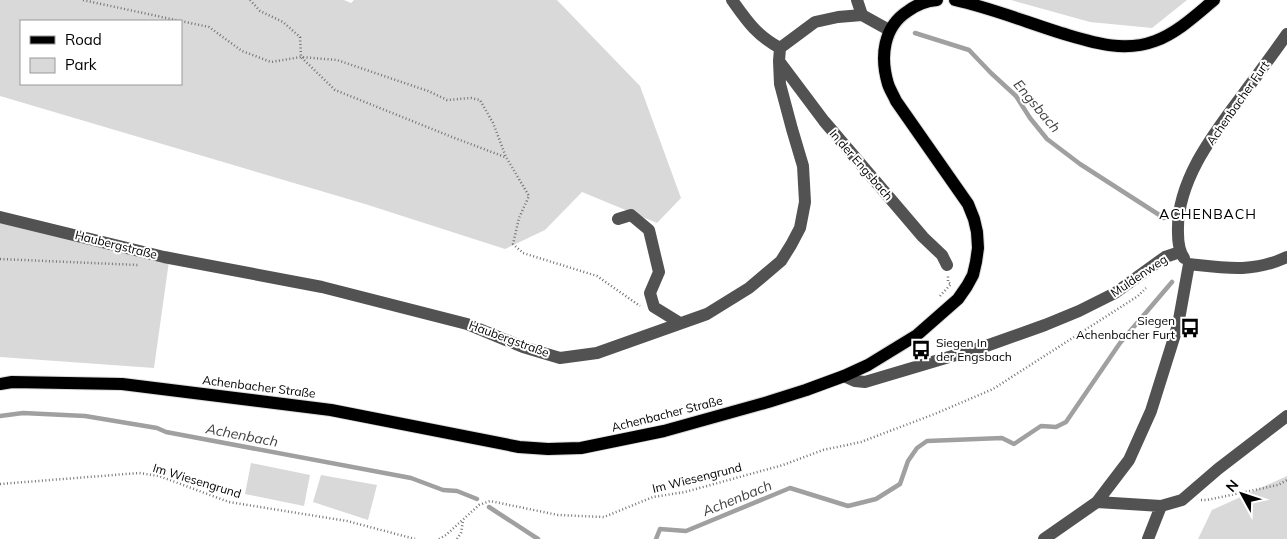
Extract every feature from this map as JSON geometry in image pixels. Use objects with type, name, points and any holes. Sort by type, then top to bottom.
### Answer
[{"type":"main road","points":[[889,30],[895,21],[912,8],[925,2],[936,0]]},
{"type":"main road","points":[[955,0],[1099,44],[1122,47],[1142,45],[1155,41],[1177,30],[1214,0]]},
{"type":"main road","name":"Achenbacher Straße","points":[[0,384],[12,382],[122,384],[331,410],[519,447],[548,449],[581,448],[664,430],[768,402],[844,376],[868,365],[917,335],[958,299],[973,274],[978,248],[977,232],[968,204],[906,117],[888,83],[884,62],[884,46],[889,30]]},
{"type":"street","points":[[732,0],[754,30],[768,42],[780,48],[815,22],[838,17],[862,16],[889,30]]},
{"type":"street","points":[[857,0],[862,16]]},
{"type":"street","name":"Achenbacher Furt","points":[[1180,252],[1178,220],[1186,186],[1199,159],[1219,126],[1287,34]]},
{"type":"street","name":"Haubergstraße","points":[[0,217],[164,256],[322,287],[458,321],[523,347],[560,358],[597,353],[707,314],[749,288],[781,261],[791,245],[800,228],[805,202],[803,166],[780,84],[780,48]]},
{"type":"street","name":"In der Engsbach","points":[[779,62],[824,121],[947,264]]},
{"type":"street","points":[[618,219],[631,215],[649,230],[659,272],[650,293],[654,307],[680,323]]},
{"type":"street","points":[[1180,252],[1189,264],[1221,268],[1258,267],[1287,257]]},
{"type":"street","name":"Muldenweg","points":[[844,376],[855,381],[865,382],[986,346],[1045,326],[1115,293],[1165,257],[1180,252]]},
{"type":"street","points":[[1044,539],[1097,502],[1129,460],[1150,411],[1178,325],[1189,264]]},
{"type":"street","points":[[1097,502],[1160,506],[1182,500],[1218,469],[1287,416]]},
{"type":"street","points":[[1148,539],[1160,506]]},
{"type":"path","points":[[83,0],[176,20]]},
{"type":"path","points":[[250,0],[260,11],[283,22],[300,37],[302,57],[335,90],[506,157]]},
{"type":"path","points":[[182,21],[209,27],[242,51],[271,62],[302,57],[337,60],[428,91],[447,100],[471,98],[480,100],[493,123],[506,157],[529,196],[519,218],[513,244],[523,253],[597,276],[644,309],[654,307]]},
{"type":"path","points":[[0,259],[139,265]]},
{"type":"path","name":"Im Wiesengrund","points":[[439,539],[479,505],[490,501],[558,515],[604,517],[653,497],[685,492],[783,465],[822,450],[861,442],[993,389],[1138,296],[1150,284]]},
{"type":"path","points":[[941,295],[949,286]]},
{"type":"path","name":"Im Wiesengrund","points":[[0,484],[139,473],[159,476],[229,502],[347,520],[415,539]]},
{"type":"path","points":[[1182,500],[1207,500],[1278,485],[1287,480]]},
{"type":"path","points":[[457,539],[461,533],[463,519]]},
{"type":"green space","points":[[0,0],[344,0],[351,3],[354,0],[557,0],[640,86],[681,198],[657,223],[582,192],[545,230],[505,249],[365,204],[0,96]]},
{"type":"green space","points":[[1011,0],[1187,0],[1152,28],[1090,22]]},
{"type":"green space","points":[[0,213],[169,261],[154,368],[0,357]]},
{"type":"green space","points":[[251,463],[310,475],[304,506],[245,494]]},
{"type":"green space","points":[[321,475],[377,485],[368,520],[313,502]]},
{"type":"green space","points":[[1287,476],[1287,539],[1198,539],[1212,510]]},
{"type":"waterway","name":"Engsbach","points":[[915,33],[969,50],[1016,96],[1030,118],[1047,139],[1080,164],[1164,218]]},
{"type":"waterway","name":"Achenbach","points":[[656,539],[660,529],[686,531],[790,488],[848,506],[876,499],[900,484],[908,461],[917,448],[927,441],[1002,438],[1014,444],[1041,426],[1056,427],[1066,422],[1120,343],[1172,282]]},
{"type":"waterway","name":"Achenbach","points":[[0,416],[23,413],[85,416],[157,428],[166,432],[411,478],[443,490],[457,491],[477,499]]},
{"type":"waterway","name":"Achenbach","points":[[489,507],[538,539]]},
{"type":"place","name":"Siegen Achenbacher Furt","points":[[1190,328]]},
{"type":"place","name":"Siegen In der Engsbach","points":[[921,350]]},
{"type":"district","name":"ACHENBACH","points":[[1208,214]]}]
